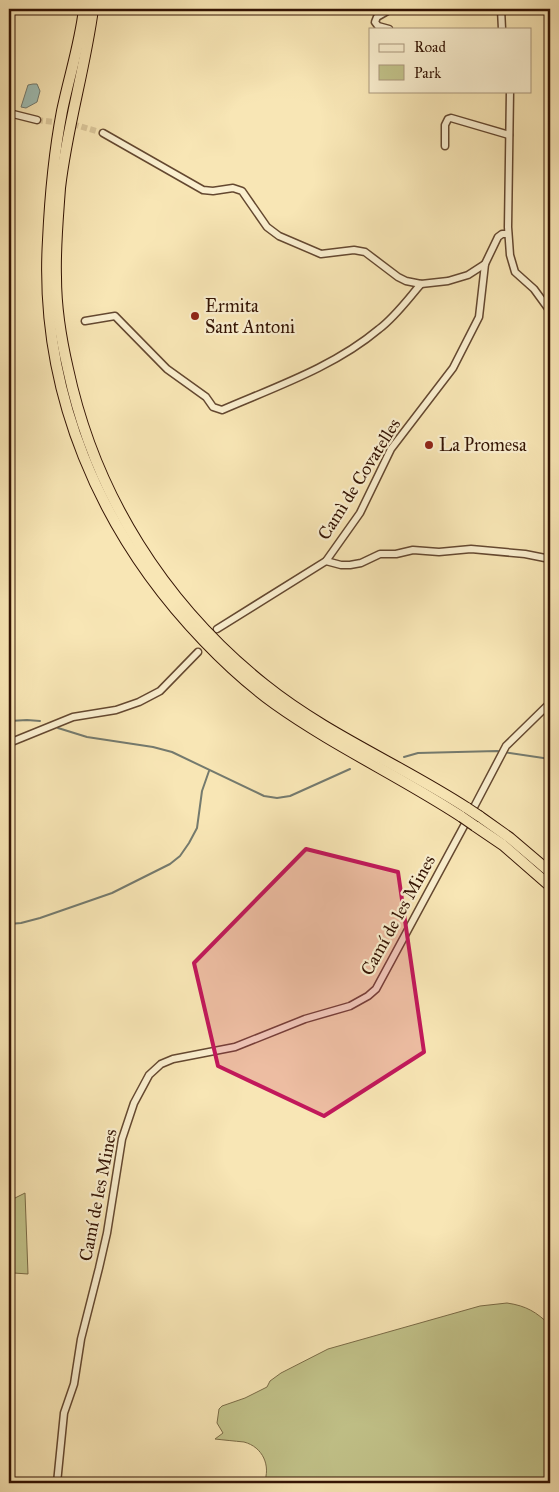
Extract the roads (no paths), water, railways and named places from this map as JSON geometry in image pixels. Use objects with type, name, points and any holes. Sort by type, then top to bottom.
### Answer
[{"type":"highway","points":[[84,9],[57,141],[50,199],[47,274],[52,337],[63,392],[83,454],[101,496],[126,542],[160,591],[184,620],[232,669],[301,722],[428,795],[510,838],[550,872]]},
{"type":"highway","points":[[93,9],[85,60],[64,156],[56,277],[59,320],[71,385],[93,456],[105,484],[142,550],[166,584],[190,613],[250,672],[281,697],[320,722],[434,786],[550,886]]},
{"type":"street","points":[[385,28],[378,26],[375,22],[377,17],[391,9]]},
{"type":"street","points":[[501,9],[502,28]]},
{"type":"street","points":[[510,92],[508,234],[510,255],[515,272],[534,289],[550,311]]},
{"type":"street","points":[[9,113],[37,120]]},
{"type":"street","points":[[445,146],[445,125],[448,119],[451,118],[509,135]]},
{"type":"street","points":[[102,133],[203,190],[213,191],[233,188],[242,191],[267,227],[279,236],[321,254],[354,250],[365,252],[398,277],[419,284],[460,278],[485,264]]},
{"type":"street","name":"Camì de Covatelles","points":[[326,561],[360,513],[391,449],[454,366],[479,317],[485,264],[498,237],[502,234],[508,234]]},
{"type":"street","points":[[85,321],[114,316],[167,369],[206,397],[213,407],[222,410],[324,364],[354,348],[380,328],[419,284]]},
{"type":"street","points":[[217,629],[326,561],[350,565],[361,563],[380,554],[396,554],[413,550],[439,552],[471,550],[525,554],[550,559]]},
{"type":"street","points":[[9,743],[73,717],[116,710],[152,696],[160,691],[198,652]]},
{"type":"street","name":"Camí de les Mines","points":[[57,1483],[64,1413],[74,1384],[81,1339],[107,1233],[122,1138],[134,1103],[149,1075],[161,1064],[173,1059],[235,1047],[305,1019],[350,1006],[376,989],[506,746],[550,703]]},
{"type":"water","points":[[37,84],[40,91],[37,102],[26,108],[21,107],[28,85]]},
{"type":"waterway","points":[[9,721],[40,721]]},
{"type":"waterway","points":[[58,728],[87,737],[153,747],[172,752],[264,796],[277,798],[290,796],[350,769]]},
{"type":"waterway","points":[[404,757],[418,753],[497,751],[550,759]]},
{"type":"waterway","points":[[9,924],[40,918],[112,893],[170,864],[180,856],[197,828],[202,791],[209,771]]},
{"type":"tunnel","points":[[37,120],[72,124],[103,133]]},
{"type":"place","name":"Ermita Sant Antoni","points":[[195,316]]},
{"type":"place","name":"La Promesa","points":[[429,445]]}]
